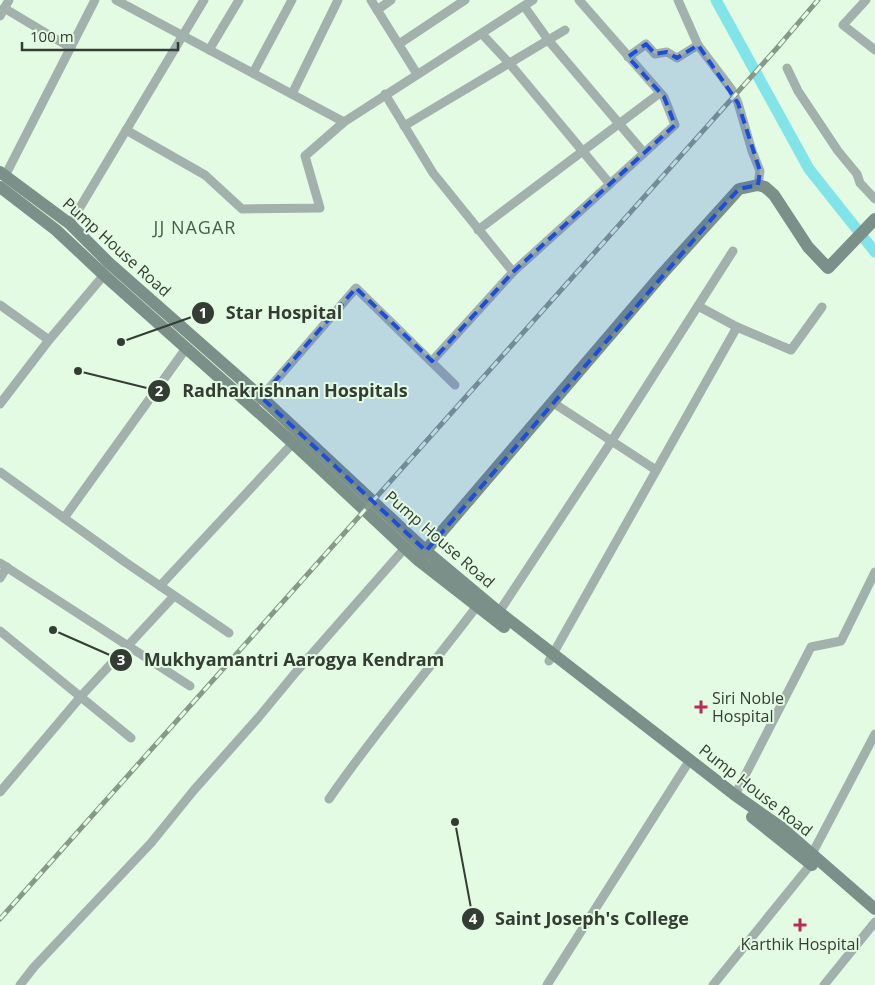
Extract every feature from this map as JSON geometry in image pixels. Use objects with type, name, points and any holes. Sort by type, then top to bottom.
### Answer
[{"type":"main road","points":[[2,178],[104,275],[187,347],[257,402],[293,442],[405,548],[422,556],[477,606],[497,616],[686,766],[780,838],[812,859],[875,920]]},
{"type":"main road","name":"Pump House Road","points":[[2,178],[70,224],[109,263],[422,556],[497,616]]},
{"type":"main road","points":[[422,556],[662,273],[739,189],[758,185],[765,187],[774,195],[808,247],[828,268],[875,219]]},
{"type":"main road","name":"Pump House Road","points":[[551,658],[782,828],[812,859],[875,909]]},
{"type":"street","points":[[2,178],[95,0]]},
{"type":"street","points":[[116,0],[344,122]]},
{"type":"street","points":[[70,224],[204,0]]},
{"type":"street","points":[[209,50],[239,0]]},
{"type":"street","points":[[253,73],[292,0]]},
{"type":"street","points":[[292,94],[338,0]]},
{"type":"street","points":[[371,0],[417,74]]},
{"type":"street","points":[[377,10],[391,0]]},
{"type":"street","points":[[398,44],[464,0]]},
{"type":"street","points":[[126,130],[205,175],[242,209],[320,208],[305,156],[344,122],[533,0]]},
{"type":"street","points":[[432,361],[513,272],[674,125],[664,98],[579,0]]},
{"type":"street","points":[[678,0],[698,45],[732,90],[760,170],[758,185]]},
{"type":"street","points":[[866,0],[844,25],[875,50]]},
{"type":"street","points":[[524,6],[549,41],[644,152]]},
{"type":"street","points":[[4,8],[71,48]]},
{"type":"street","points":[[404,126],[565,30]]},
{"type":"street","points":[[482,34],[510,64],[610,184]]},
{"type":"street","points":[[628,57],[646,44],[656,54],[667,52],[677,58],[698,45]]},
{"type":"street","points":[[787,68],[798,91],[838,151],[857,174],[860,183],[875,199]]},
{"type":"street","points":[[478,230],[660,93]]},
{"type":"street","points":[[385,94],[433,173],[513,272]]},
{"type":"street","points":[[497,616],[733,251]]},
{"type":"street","points":[[0,404],[104,275]]},
{"type":"street","points":[[257,402],[356,288],[455,385]]},
{"type":"street","points":[[0,305],[50,340]]},
{"type":"street","points":[[698,306],[737,327],[791,350],[822,306]]},
{"type":"street","points":[[551,658],[737,327]]},
{"type":"street","points":[[64,518],[187,347]]},
{"type":"street","points":[[552,402],[656,470]]},
{"type":"street","points":[[160,586],[293,442]]},
{"type":"street","points":[[0,472],[229,633]]},
{"type":"street","points":[[20,985],[46,954],[151,843],[194,790],[405,548]]},
{"type":"street","points":[[0,578],[3,565],[190,686]]},
{"type":"street","points":[[735,795],[811,648],[841,641],[875,572]]},
{"type":"street","points":[[0,792],[81,698],[174,596]]},
{"type":"street","points":[[329,799],[354,763],[477,606]]},
{"type":"street","points":[[0,631],[131,738]]},
{"type":"street","points":[[713,985],[812,859],[875,734]]},
{"type":"street","points":[[548,985],[686,766]]},
{"type":"street","points":[[824,985],[875,920]]},
{"type":"highlighted area","points":[[646,44],[655,54],[667,52],[677,58],[698,45],[738,103],[760,171],[758,185],[739,189],[723,206],[426,551],[261,397],[356,288],[432,361],[513,272],[675,125],[664,97],[628,57]]},
{"type":"waterway","points":[[716,0],[809,169],[875,252]]},
{"type":"railway","points":[[0,919],[818,0]]},
{"type":"place","name":"Star Hospital","points":[[121,342]]},
{"type":"place","name":"Radhakrishnan Hospitals","points":[[78,371]]},
{"type":"place","name":"Mukhyamantri Aarogya Kendram","points":[[53,630]]},
{"type":"place","name":"Siri Noble Hospital","points":[[701,707]]},
{"type":"place","name":"Saint Joseph's College","points":[[455,822]]},
{"type":"place","name":"Karthik Hospital","points":[[800,925]]},
{"type":"district","name":"JJ NAGAR","points":[[195,228]]}]
